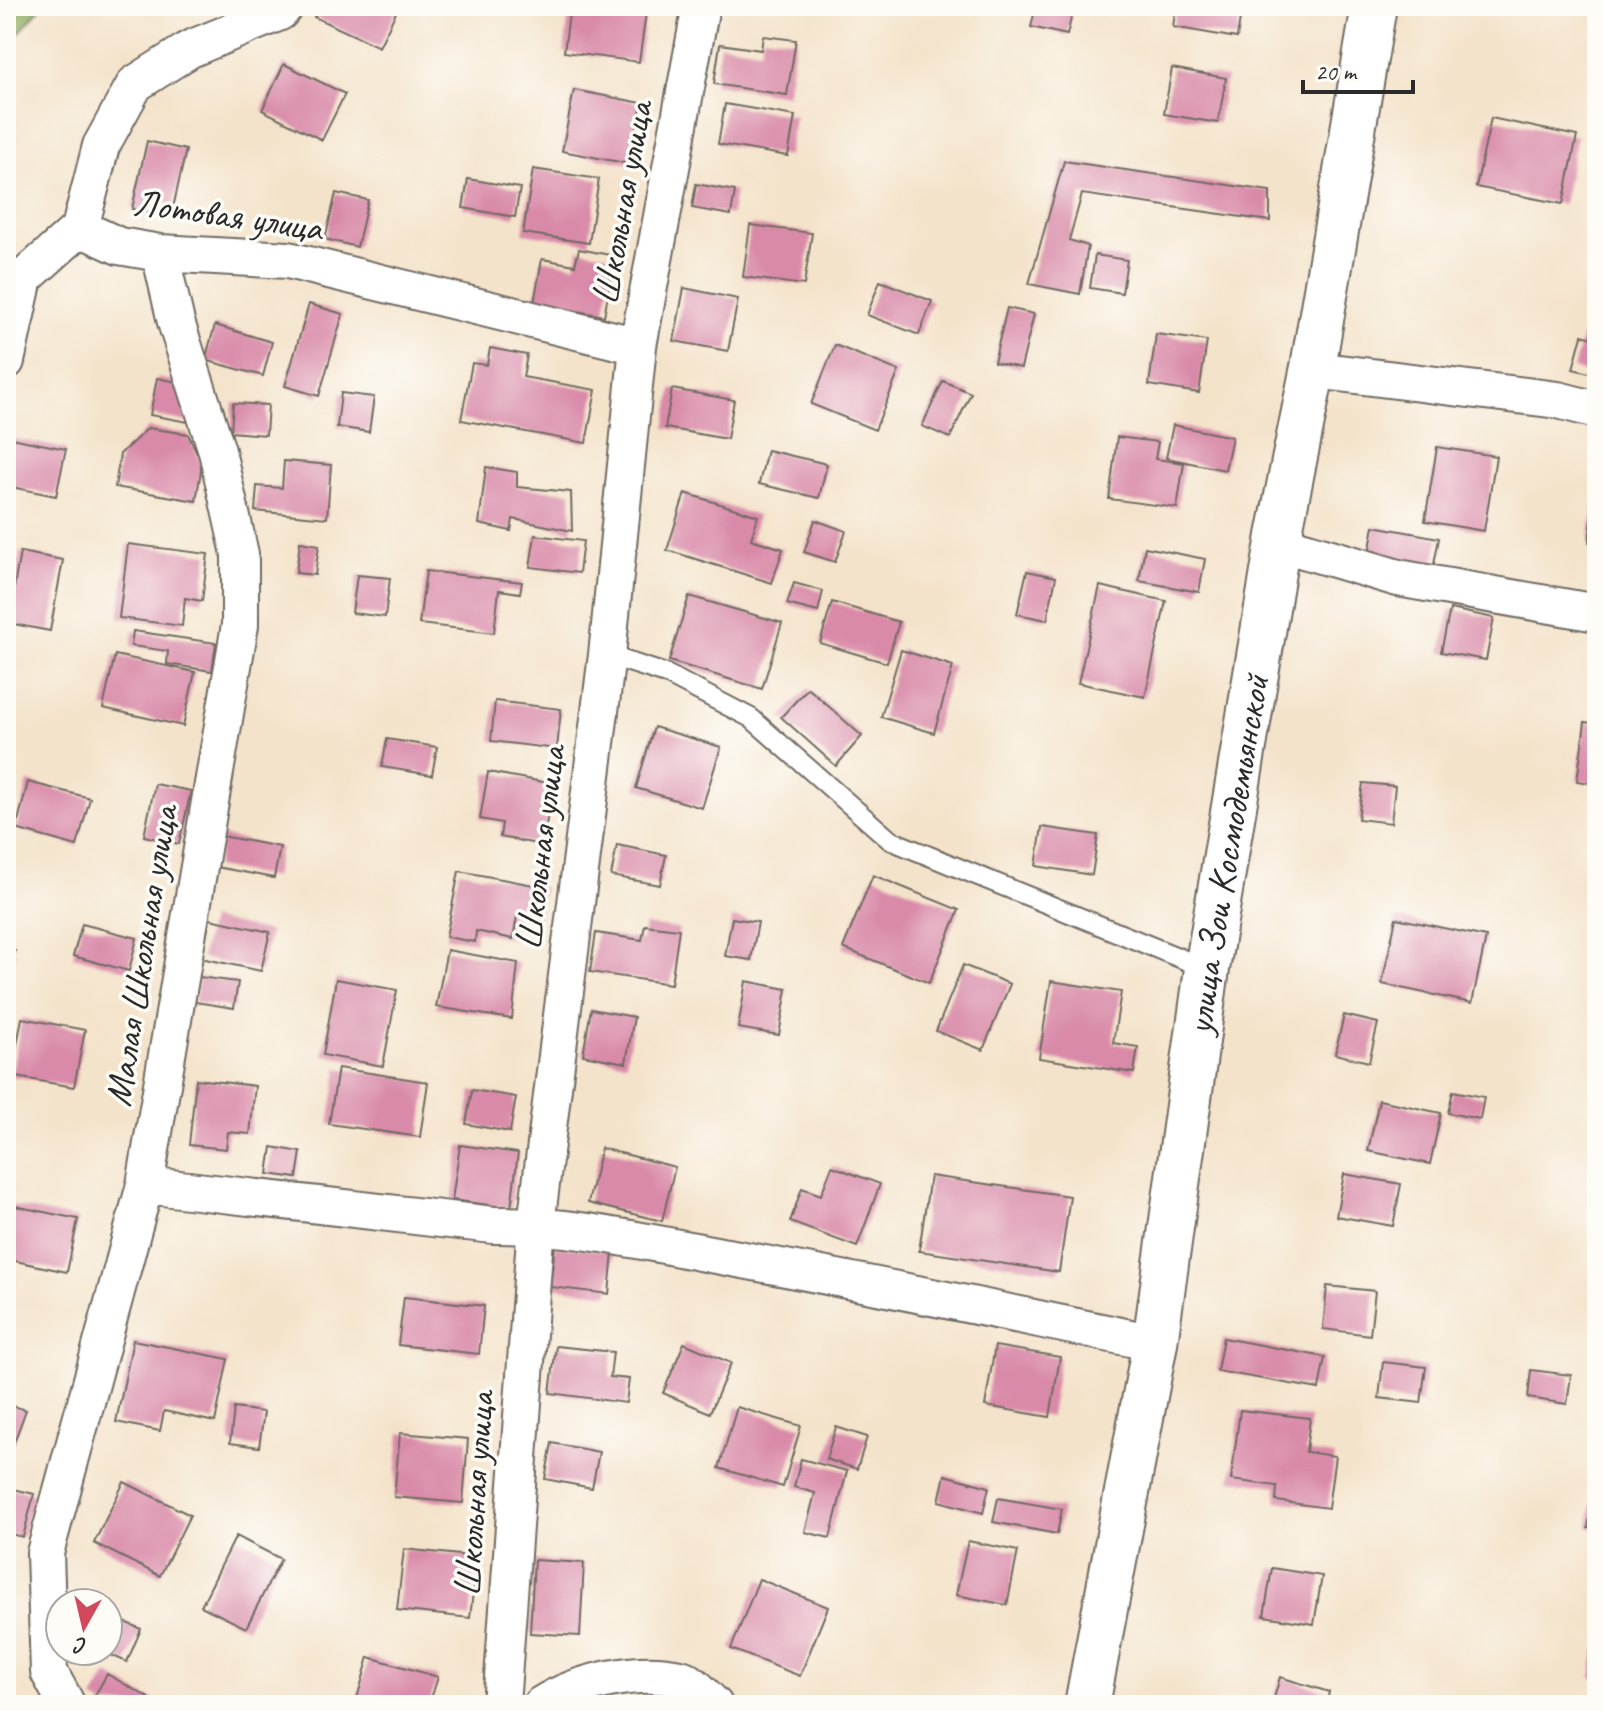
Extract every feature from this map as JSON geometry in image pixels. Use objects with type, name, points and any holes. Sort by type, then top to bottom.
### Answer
[{"type":"street","name":"Лотовая улица","points":[[285,6],[280,12],[190,49],[135,84],[101,146],[80,228],[119,246],[160,253],[288,260],[638,346]]},
{"type":"street","name":"Школьная улица","points":[[501,1705],[536,1224],[607,655],[638,346],[701,6]]},
{"type":"street","name":"улица Зои Космодемьянской","points":[[1087,1705],[1155,1343],[1207,969],[1279,536],[1313,367],[1374,6]]},
{"type":"street","points":[[6,361],[24,278],[80,228]]},
{"type":"street","name":"Малая Школьная улица","points":[[67,1705],[49,1672],[45,1553],[145,1185],[240,625],[240,554],[217,451],[176,322],[160,253]]},
{"type":"street","points":[[1313,367],[1331,372],[1558,400],[1597,410]]},
{"type":"street","points":[[1279,536],[1297,548],[1398,578],[1597,613]]},
{"type":"street","points":[[145,1185],[493,1225],[536,1224],[832,1276],[1155,1343]]},
{"type":"street","points":[[541,1705],[609,1677],[646,1676],[683,1678],[714,1705]]},
{"type":"lane","points":[[607,655],[666,674],[751,718],[890,840],[1207,969]]},
{"type":"green space","points":[[6,6],[42,6],[6,49]]},
{"type":"building","points":[[319,6],[399,6],[379,47],[314,17]]},
{"type":"building","points":[[570,6],[647,6],[639,62],[564,52]]},
{"type":"building","points":[[1036,6],[1074,6],[1067,35],[1031,27]]},
{"type":"building","points":[[1176,6],[1242,6],[1237,38],[1173,27]]},
{"type":"building","points":[[763,36],[796,40],[787,95],[714,84],[720,44],[761,50]]},
{"type":"building","points":[[284,64],[345,94],[322,140],[262,110]]},
{"type":"building","points":[[1172,68],[1226,78],[1218,123],[1164,114]]},
{"type":"building","points":[[574,90],[642,103],[630,164],[562,151]]},
{"type":"building","points":[[725,104],[795,116],[788,156],[718,144]]},
{"type":"building","points":[[1491,118],[1577,136],[1563,204],[1476,187]]},
{"type":"building","points":[[147,141],[186,150],[171,217],[132,209]]},
{"type":"building","points":[[1064,161],[1270,191],[1270,221],[1082,194],[1069,240],[1088,246],[1080,294],[1029,284]]},
{"type":"building","points":[[533,169],[599,179],[589,243],[523,233]]},
{"type":"building","points":[[1597,178],[1597,206],[1590,204]]},
{"type":"building","points":[[468,179],[520,188],[515,217],[463,208]]},
{"type":"building","points":[[696,184],[735,191],[731,215],[692,208]]},
{"type":"building","points":[[336,193],[368,200],[357,247],[325,239]]},
{"type":"building","points":[[750,225],[812,233],[804,285],[743,277]]},
{"type":"building","points":[[579,249],[615,256],[604,316],[534,303],[542,259],[575,265]]},
{"type":"building","points":[[1095,255],[1127,260],[1122,293],[1090,288]]},
{"type":"building","points":[[880,281],[932,301],[919,335],[867,315]]},
{"type":"building","points":[[684,288],[738,299],[728,351],[674,341]]},
{"type":"building","points":[[309,304],[343,314],[319,396],[285,386]]},
{"type":"building","points":[[1007,308],[1034,314],[1021,368],[994,362]]},
{"type":"building","points":[[215,325],[272,342],[263,376],[205,360]]},
{"type":"building","points":[[1156,334],[1207,341],[1199,393],[1149,385]]},
{"type":"building","points":[[1582,335],[1597,339],[1597,375],[1573,369]]},
{"type":"building","points":[[835,345],[899,371],[875,430],[811,404]]},
{"type":"building","points":[[490,348],[527,355],[523,377],[596,390],[586,443],[461,420],[472,363],[487,365]]},
{"type":"building","points":[[157,378],[177,382],[188,422],[150,415]]},
{"type":"building","points":[[943,381],[971,393],[950,438],[922,426]]},
{"type":"building","points":[[672,389],[734,400],[727,439],[665,428]]},
{"type":"building","points":[[341,393],[374,397],[369,432],[337,427]]},
{"type":"building","points":[[233,403],[268,405],[266,435],[231,432]]},
{"type":"building","points":[[1173,425],[1232,437],[1225,470],[1166,458]]},
{"type":"building","points":[[148,428],[188,434],[202,464],[196,501],[115,487],[120,454]]},
{"type":"building","points":[[6,437],[66,449],[56,496],[6,486]]},
{"type":"building","points":[[1117,437],[1158,442],[1155,459],[1184,463],[1177,508],[1109,499]]},
{"type":"building","points":[[1437,447],[1496,456],[1484,531],[1425,521]]},
{"type":"building","points":[[767,450],[827,464],[819,498],[759,484]]},
{"type":"building","points":[[284,461],[331,465],[327,518],[255,511],[257,486],[282,488]]},
{"type":"building","points":[[486,467],[517,472],[517,487],[571,492],[572,531],[513,519],[511,531],[479,524]]},
{"type":"building","points":[[685,493],[758,516],[751,539],[783,549],[772,583],[667,550]]},
{"type":"building","points":[[1597,498],[1597,543],[1589,542]]},
{"type":"building","points":[[815,520],[846,531],[835,562],[804,552]]},
{"type":"building","points":[[1374,526],[1439,538],[1433,570],[1368,559]]},
{"type":"building","points":[[535,535],[583,541],[579,573],[530,567]]},
{"type":"building","points":[[300,542],[319,545],[315,575],[296,573]]},
{"type":"building","points":[[128,544],[208,554],[202,601],[185,598],[182,626],[119,618]]},
{"type":"building","points":[[1145,547],[1205,559],[1199,592],[1139,581]]},
{"type":"building","points":[[20,552],[63,560],[50,631],[8,623]]},
{"type":"building","points":[[426,571],[522,582],[520,593],[499,590],[494,633],[419,624]]},
{"type":"building","points":[[1027,571],[1056,577],[1047,620],[1017,614]]},
{"type":"building","points":[[357,575],[390,578],[385,617],[352,613]]},
{"type":"building","points":[[794,583],[823,591],[818,612],[787,604]]},
{"type":"building","points":[[1100,586],[1166,601],[1145,697],[1078,683]]},
{"type":"building","points":[[689,596],[782,623],[762,689],[669,661]]},
{"type":"building","points":[[832,602],[899,622],[887,663],[820,643]]},
{"type":"building","points":[[1450,609],[1494,618],[1486,660],[1441,652]]},
{"type":"building","points":[[133,631],[216,643],[212,671],[167,664],[168,651],[131,646]]},
{"type":"building","points":[[901,650],[953,666],[934,733],[881,717]]},
{"type":"building","points":[[115,655],[195,672],[183,726],[103,708]]},
{"type":"building","points":[[808,688],[862,736],[836,766],[781,717]]},
{"type":"building","points":[[495,701],[561,709],[557,749],[491,741]]},
{"type":"building","points":[[1585,722],[1597,724],[1597,784],[1577,781]]},
{"type":"building","points":[[654,727],[721,747],[702,808],[636,788]]},
{"type":"building","points":[[387,739],[437,747],[432,775],[382,767]]},
{"type":"building","points":[[488,772],[554,784],[542,845],[500,837],[502,823],[480,819]]},
{"type":"building","points":[[28,782],[90,798],[77,846],[16,829]]},
{"type":"building","points":[[1363,783],[1395,786],[1391,823],[1358,819]]},
{"type":"building","points":[[155,784],[191,791],[179,844],[144,836]]},
{"type":"building","points":[[1042,827],[1098,835],[1092,875],[1036,866]]},
{"type":"building","points":[[222,836],[280,847],[274,878],[216,867]]},
{"type":"building","points":[[617,845],[666,855],[660,885],[611,876]]},
{"type":"building","points":[[459,871],[544,887],[538,920],[517,916],[513,939],[476,931],[475,942],[446,937]]},
{"type":"building","points":[[873,875],[959,910],[929,983],[843,948]]},
{"type":"building","points":[[732,918],[758,922],[751,960],[725,956]]},
{"type":"building","points":[[1396,918],[1486,937],[1472,1003],[1382,984]]},
{"type":"building","points":[[210,919],[270,932],[261,971],[201,958]]},
{"type":"building","points":[[82,924],[137,938],[129,971],[73,956]]},
{"type":"building","points":[[645,925],[679,929],[671,984],[590,972],[596,933],[642,940]]},
{"type":"building","points":[[6,949],[15,951],[7,989],[6,989]]},
{"type":"building","points":[[447,950],[518,963],[512,1019],[436,1007]]},
{"type":"building","points":[[963,965],[1010,984],[983,1050],[936,1031]]},
{"type":"building","points":[[199,977],[238,982],[234,1008],[195,1002]]},
{"type":"building","points":[[336,979],[397,990],[383,1066],[323,1055]]},
{"type":"building","points":[[746,981],[787,989],[779,1035],[738,1028]]},
{"type":"building","points":[[1051,981],[1121,992],[1113,1043],[1138,1047],[1134,1073],[1039,1058]]},
{"type":"building","points":[[591,1009],[634,1017],[626,1063],[583,1055]]},
{"type":"building","points":[[1344,1015],[1378,1023],[1369,1062],[1335,1054]]},
{"type":"building","points":[[22,1018],[85,1030],[74,1087],[11,1076]]},
{"type":"building","points":[[338,1068],[428,1082],[420,1137],[329,1124]]},
{"type":"building","points":[[196,1079],[255,1086],[250,1134],[228,1132],[226,1149],[189,1145]]},
{"type":"building","points":[[472,1090],[516,1097],[510,1132],[466,1124]]},
{"type":"building","points":[[1453,1091],[1484,1097],[1480,1119],[1448,1113]]},
{"type":"building","points":[[1379,1100],[1441,1113],[1430,1164],[1368,1151]]},
{"type":"building","points":[[460,1145],[518,1153],[511,1208],[452,1200]]},
{"type":"building","points":[[272,1147],[301,1152],[297,1178],[268,1174]]},
{"type":"building","points":[[601,1148],[675,1167],[662,1221],[588,1203]]},
{"type":"building","points":[[832,1166],[880,1184],[857,1247],[790,1222],[802,1188],[821,1195]]},
{"type":"building","points":[[1344,1174],[1401,1184],[1393,1226],[1336,1216]]},
{"type":"building","points":[[930,1176],[1070,1196],[1059,1272],[919,1251]]},
{"type":"building","points":[[10,1205],[78,1219],[67,1272],[6,1259],[6,1226]]},
{"type":"building","points":[[555,1246],[613,1252],[609,1294],[550,1287]]},
{"type":"building","points":[[1327,1286],[1375,1291],[1370,1335],[1323,1329]]},
{"type":"building","points":[[404,1297],[484,1306],[479,1354],[398,1345]]},
{"type":"building","points":[[1223,1338],[1325,1357],[1319,1389],[1217,1371]]},
{"type":"building","points":[[133,1340],[228,1359],[215,1422],[164,1411],[160,1431],[116,1422]]},
{"type":"building","points":[[684,1343],[731,1363],[710,1413],[663,1393]]},
{"type":"building","points":[[556,1346],[613,1352],[610,1377],[629,1379],[626,1403],[550,1393]]},
{"type":"building","points":[[995,1346],[1060,1357],[1050,1417],[985,1406]]},
{"type":"building","points":[[1383,1362],[1426,1367],[1421,1403],[1379,1398]]},
{"type":"building","points":[[1531,1370],[1571,1375],[1567,1404],[1528,1398]]},
{"type":"building","points":[[6,1404],[26,1410],[6,1464]]},
{"type":"building","points":[[737,1407],[801,1426],[783,1487],[719,1468]]},
{"type":"building","points":[[234,1408],[264,1412],[259,1447],[230,1443]]},
{"type":"building","points":[[1240,1410],[1310,1418],[1306,1452],[1335,1456],[1328,1508],[1276,1501],[1277,1486],[1231,1480]]},
{"type":"building","points":[[836,1427],[867,1437],[857,1469],[826,1459]]},
{"type":"building","points":[[400,1433],[468,1439],[463,1503],[394,1497]]},
{"type":"building","points":[[552,1443],[599,1452],[592,1488],[545,1479]]},
{"type":"building","points":[[801,1459],[847,1471],[830,1538],[805,1532],[815,1493],[794,1487]]},
{"type":"building","points":[[945,1475],[989,1487],[983,1513],[939,1501]]},
{"type":"building","points":[[1597,1476],[1597,1529],[1588,1528]]},
{"type":"building","points":[[124,1482],[190,1515],[160,1576],[94,1543]]},
{"type":"building","points":[[6,1487],[34,1494],[23,1537],[6,1533]]},
{"type":"building","points":[[998,1498],[1062,1509],[1057,1534],[993,1522]]},
{"type":"building","points":[[236,1536],[281,1559],[246,1628],[201,1606]]},
{"type":"building","points":[[968,1541],[1018,1551],[1007,1605],[956,1595]]},
{"type":"building","points":[[404,1549],[477,1557],[470,1618],[397,1610]]},
{"type":"building","points":[[534,1560],[584,1563],[580,1636],[530,1633]]},
{"type":"building","points":[[1272,1568],[1322,1576],[1314,1624],[1264,1616]]},
{"type":"building","points":[[759,1579],[828,1607],[800,1676],[731,1649]]},
{"type":"building","points":[[124,1622],[141,1629],[127,1662],[124,1661]]},
{"type":"building","points":[[6,1645],[11,1645],[8,1693],[6,1693]]},
{"type":"building","points":[[1597,1650],[1597,1679],[1591,1678]]},
{"type":"building","points":[[369,1657],[438,1677],[429,1705],[355,1705]]},
{"type":"building","points":[[107,1674],[161,1705],[103,1705],[93,1699]]},
{"type":"building","points":[[1280,1677],[1329,1692],[1326,1705],[1272,1705]]}]
